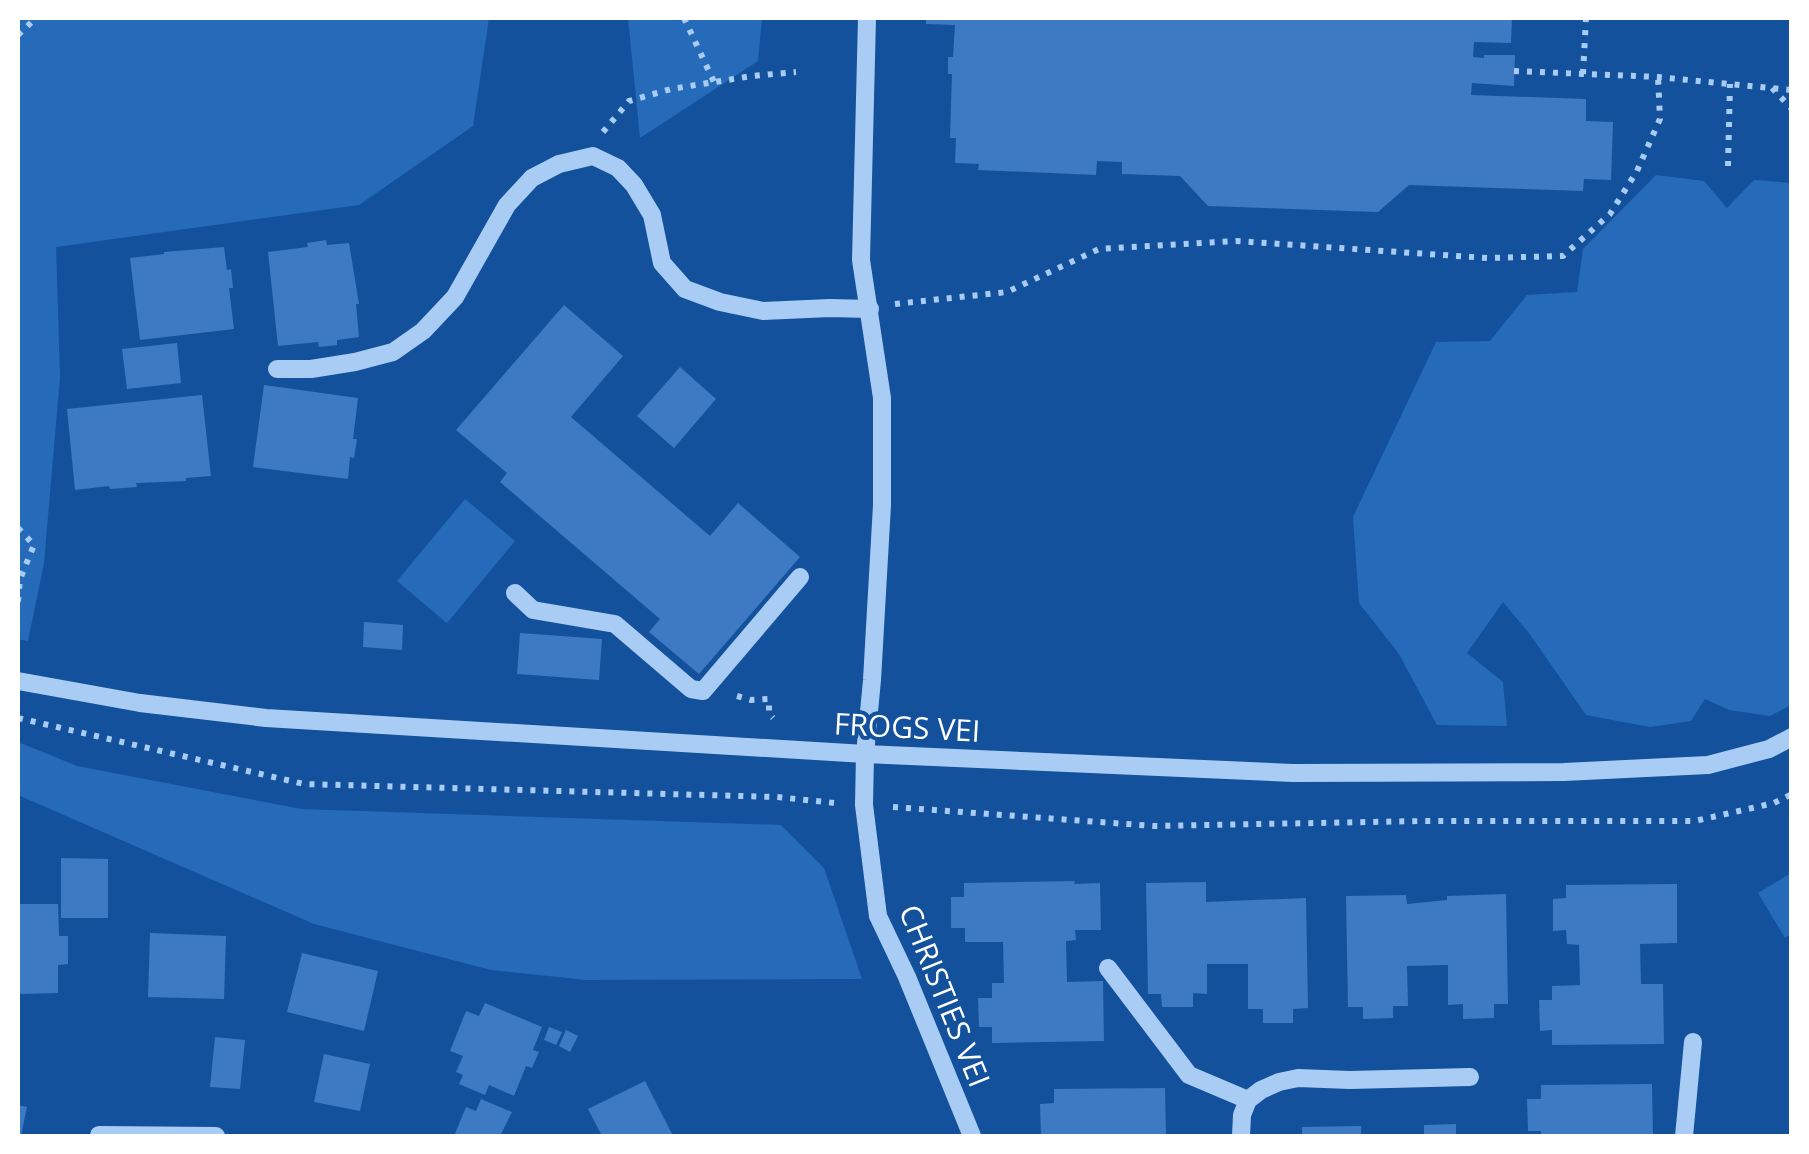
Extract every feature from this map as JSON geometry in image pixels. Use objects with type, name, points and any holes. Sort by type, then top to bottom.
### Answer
[{"type":"street","name":"CHRISTIES VEI","points":[[867,18],[861,260],[882,398],[882,505],[864,754],[864,805],[878,916],[972,1136]]},
{"type":"street","points":[[278,369],[355,362],[392,352],[423,332],[454,298],[507,206],[532,178],[559,164],[593,156],[618,168],[634,186],[652,215],[662,262],[685,290],[764,311],[870,310]]},
{"type":"street","points":[[514,593],[533,610],[615,624],[691,690],[702,692],[800,578]]},
{"type":"street","name":"FROGS VEI","points":[[18,681],[140,703],[266,718],[864,754],[1294,773],[1564,772],[1708,765],[1769,749],[1792,737]]},
{"type":"street","points":[[1108,968],[1189,1074],[1248,1100]]},
{"type":"street","points":[[1684,1136],[1692,1042]]},
{"type":"street","points":[[1240,1136],[1248,1100],[1261,1090],[1298,1078],[1470,1077]]},
{"type":"street","points":[[99,1136],[216,1136]]},
{"type":"path","points":[[18,35],[36,18]]},
{"type":"path","points":[[684,18],[714,82]]},
{"type":"path","points":[[1583,74],[1586,18]]},
{"type":"path","points":[[1514,71],[1658,77],[1792,90]]},
{"type":"path","points":[[593,156],[600,136],[629,101],[671,89],[796,72]]},
{"type":"path","points":[[870,310],[908,301],[1007,292],[1099,249],[1236,242],[1487,258],[1563,256],[1610,214],[1637,171],[1660,119],[1658,77]]},
{"type":"path","points":[[1728,166],[1730,84]]},
{"type":"path","points":[[1771,87],[1792,110]]},
{"type":"path","points":[[18,528],[34,545],[20,579],[18,602]]},
{"type":"path","points":[[712,681],[727,694],[751,700],[768,699],[768,714],[781,726]]},
{"type":"path","points":[[18,718],[304,784],[777,798],[1154,826],[1695,821],[1774,803],[1792,794]]},
{"type":"path","points":[[777,798],[778,784]]},
{"type":"shaded area","points":[[18,18],[489,18],[473,126],[359,205],[56,247],[60,377],[44,563],[28,641],[18,639]]},
{"type":"shaded area","points":[[628,18],[762,18],[758,61],[640,138]]},
{"type":"shaded area","points":[[1656,175],[1704,181],[1727,208],[1754,180],[1791,183],[1791,705],[1770,716],[1729,710],[1705,699],[1691,721],[1650,727],[1586,715],[1503,602],[1467,653],[1503,682],[1507,726],[1437,725],[1399,654],[1359,603],[1353,517],[1436,342],[1490,341],[1527,295],[1577,292],[1583,249]]},
{"type":"shaded area","points":[[465,499],[515,541],[447,623],[397,581]]},
{"type":"shaded area","points":[[18,742],[77,766],[301,809],[781,825],[824,868],[862,979],[586,980],[491,970],[314,924],[18,795]]},
{"type":"shaded area","points":[[1791,873],[1791,934],[1785,938],[1758,893]]},
{"type":"building","points":[[926,18],[1512,18],[1511,43],[1474,42],[1473,57],[1515,55],[1514,86],[1472,83],[1471,95],[1586,99],[1586,121],[1613,122],[1611,180],[1584,179],[1583,191],[1409,185],[1378,212],[1208,206],[1180,176],[1122,174],[1122,162],[1097,161],[1096,175],[978,170],[979,164],[955,163],[956,138],[950,138],[952,74],[948,74],[948,57],[953,57],[955,25],[926,24]]},
{"type":"building","points":[[326,240],[327,245],[349,243],[359,304],[359,337],[319,347],[318,342],[278,346],[268,252],[308,247],[307,243]]},
{"type":"building","points":[[224,247],[227,270],[231,269],[234,329],[140,340],[130,258]]},
{"type":"building","points":[[564,305],[623,356],[571,417],[710,536],[738,503],[800,557],[699,674],[649,632],[660,619],[500,482],[507,473],[456,430]]},
{"type":"building","points":[[177,343],[181,383],[127,389],[122,349]]},
{"type":"building","points":[[680,367],[716,399],[674,448],[637,416]]},
{"type":"building","points":[[264,385],[358,398],[353,439],[357,439],[348,479],[253,467]]},
{"type":"building","points":[[202,395],[211,476],[136,483],[137,487],[75,490],[67,409]]},
{"type":"building","points":[[364,622],[403,625],[402,650],[363,647]]},
{"type":"building","points":[[520,633],[602,639],[599,680],[517,674]]},
{"type":"building","points":[[61,858],[108,859],[108,918],[61,918]]},
{"type":"building","points":[[1075,881],[1074,884],[1100,883],[1101,930],[1075,930],[1076,940],[1066,941],[1067,982],[1103,981],[1104,1041],[992,1043],[992,1027],[979,1027],[978,998],[992,998],[992,983],[1004,983],[1003,942],[965,942],[965,928],[951,928],[951,897],[964,897],[964,883]]},
{"type":"building","points":[[1206,882],[1206,902],[1306,898],[1308,1008],[1293,1009],[1293,1023],[1263,1023],[1263,1009],[1248,1009],[1248,964],[1207,964],[1207,994],[1193,993],[1193,1007],[1162,1007],[1161,994],[1148,994],[1146,883]]},
{"type":"building","points":[[1677,884],[1677,943],[1640,944],[1641,984],[1663,984],[1664,1044],[1552,1045],[1552,1030],[1540,1031],[1539,1000],[1552,1000],[1552,986],[1580,985],[1579,945],[1567,944],[1566,930],[1553,931],[1553,899],[1566,898],[1566,885]]},
{"type":"building","points":[[1506,894],[1508,1004],[1494,1004],[1494,1018],[1463,1019],[1463,1004],[1448,1005],[1448,965],[1407,966],[1408,1006],[1393,1006],[1393,1018],[1363,1019],[1363,1007],[1348,1007],[1346,896],[1406,895],[1407,904],[1447,900],[1447,896]]},
{"type":"building","points":[[18,904],[58,904],[59,936],[68,936],[68,964],[58,965],[58,993],[18,994]]},
{"type":"building","points":[[150,933],[226,936],[224,999],[148,997]]},
{"type":"building","points":[[302,953],[378,971],[364,1031],[287,1012]]},
{"type":"building","points":[[485,1003],[542,1027],[533,1050],[539,1052],[532,1068],[526,1066],[514,1096],[489,1085],[485,1095],[459,1084],[463,1075],[456,1072],[463,1056],[450,1051],[466,1011],[479,1016]]},
{"type":"building","points":[[549,1027],[562,1032],[556,1045],[544,1040]]},
{"type":"building","points":[[566,1030],[578,1036],[570,1052],[559,1046]]},
{"type":"building","points":[[215,1037],[245,1040],[240,1089],[210,1087]]},
{"type":"building","points":[[324,1054],[370,1064],[360,1111],[314,1102]]},
{"type":"building","points":[[645,1081],[673,1136],[602,1136],[588,1109]]},
{"type":"building","points":[[1652,1084],[1653,1136],[1541,1136],[1541,1131],[1528,1131],[1527,1099],[1541,1099],[1541,1085]]},
{"type":"building","points":[[1165,1088],[1166,1136],[1041,1136],[1040,1104],[1054,1103],[1054,1089]]},
{"type":"building","points":[[481,1099],[512,1112],[500,1136],[454,1136],[466,1107],[476,1111]]},
{"type":"building","points":[[18,1105],[27,1107],[21,1136],[18,1136]]},
{"type":"building","points":[[1456,1124],[1456,1136],[1424,1136],[1424,1125]]},
{"type":"building","points":[[1361,1126],[1361,1136],[1302,1136],[1302,1127]]}]
